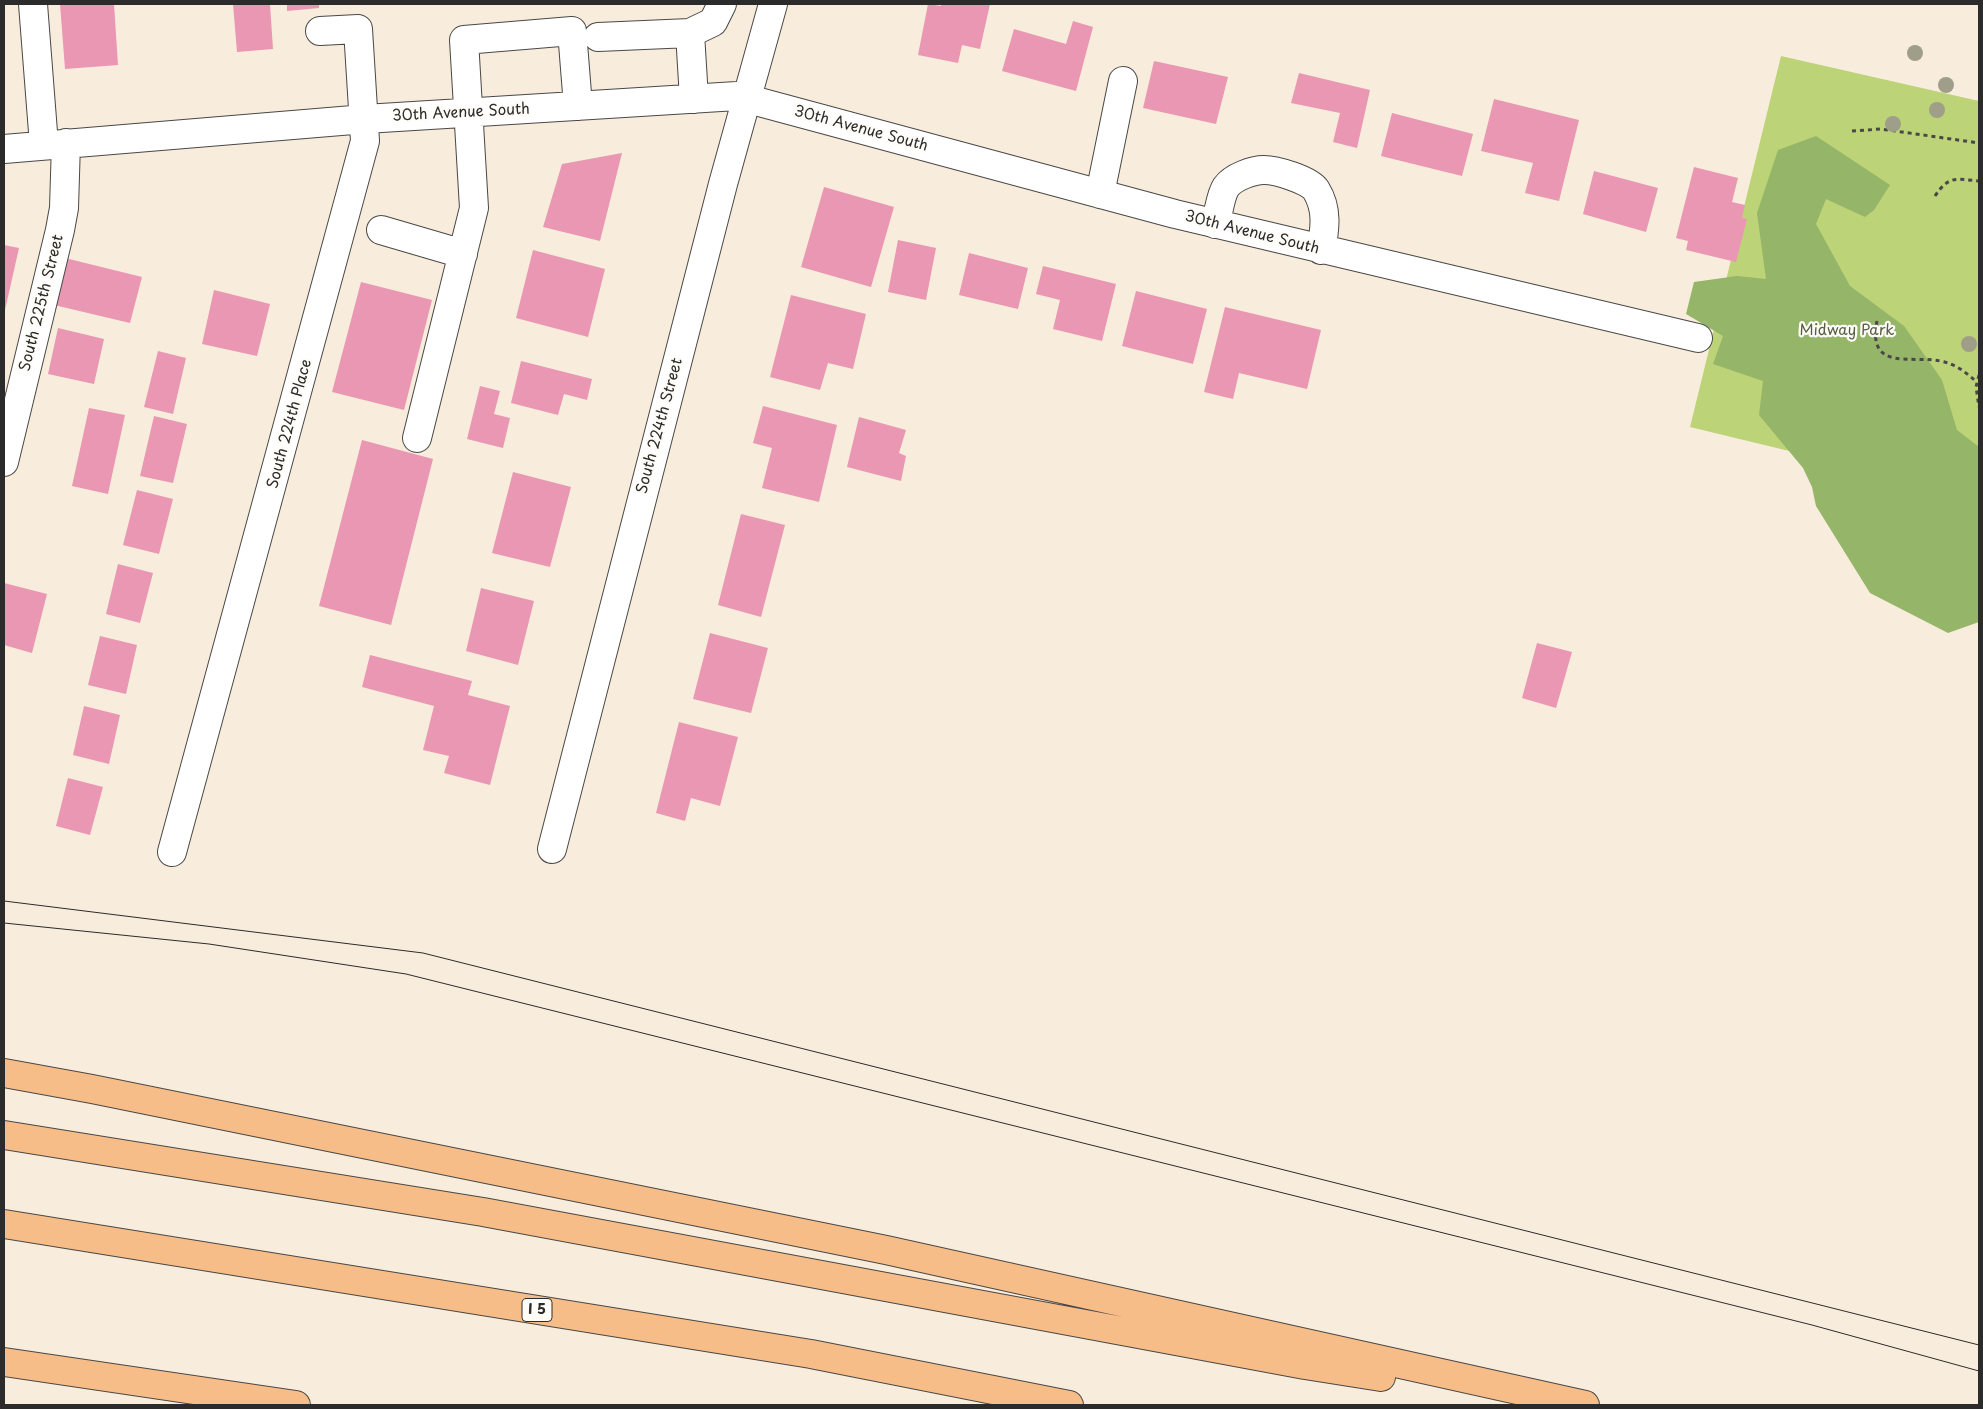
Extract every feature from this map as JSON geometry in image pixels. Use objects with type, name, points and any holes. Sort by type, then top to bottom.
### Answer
[{"type":"highway","points":[[4,1074],[102,1091],[886,1250],[1585,1405]]},
{"type":"highway","points":[[4,1135],[483,1212],[1296,1363],[1556,1405]]},
{"type":"highway","name":"I 5","points":[[4,1224],[811,1354],[1070,1405]]},
{"type":"highway","points":[[4,1362],[296,1405]]},
{"type":"street","name":"South 225th Street","points":[[4,462],[64,208],[33,4]]},
{"type":"street","points":[[598,37],[690,33],[713,22],[722,4]]},
{"type":"street","name":"South 224th Street","points":[[552,849],[723,184],[773,4]]},
{"type":"street","name":"South 224th Place","points":[[172,852],[365,141],[358,29],[320,31]]},
{"type":"street","points":[[417,438],[474,208],[464,40],[572,31],[578,106]]},
{"type":"street","points":[[690,33],[694,99]]},
{"type":"street","points":[[1100,194],[1123,81]]},
{"type":"street","name":"30th Avenue South","points":[[4,149],[364,119],[737,96],[1216,224],[1698,338]]},
{"type":"street","points":[[1216,224],[1226,186],[1245,174],[1266,170],[1310,182],[1317,191],[1325,210],[1325,229],[1320,250]]},
{"type":"street","points":[[381,230],[463,254]]},
{"type":"path","points":[[1852,131],[1881,129],[1979,143]]},
{"type":"path","points":[[1935,196],[1943,184],[1950,180],[1979,180]]},
{"type":"path","points":[[1877,321],[1875,331],[1878,347],[1892,358],[1948,363],[1958,367],[1977,382]]},
{"type":"path","points":[[1979,375],[1977,382],[1979,407]]},
{"type":"green space","name":"Midway Park","points":[[1781,56],[1979,101],[1979,497],[1690,427]]},
{"type":"green space","points":[[1816,136],[1890,185],[1874,210],[1865,217],[1826,199],[1816,224],[1850,286],[1904,326],[1942,380],[1957,430],[1979,447],[1979,622],[1948,633],[1870,593],[1816,506],[1812,487],[1803,468],[1759,415],[1763,381],[1713,364],[1723,336],[1686,314],[1694,282],[1737,276],[1766,279],[1757,213],[1778,150]]},
{"type":"building","points":[[60,4],[114,4],[118,65],[65,69]]},
{"type":"building","points":[[233,4],[270,4],[273,49],[237,52]]},
{"type":"building","points":[[287,4],[319,4],[319,8],[287,11]]},
{"type":"building","points":[[928,4],[941,6],[941,4],[990,4],[980,49],[962,45],[958,63],[918,55]]},
{"type":"building","points":[[1073,21],[1093,27],[1076,91],[1002,71],[1014,29],[1066,44]]},
{"type":"building","points":[[1154,61],[1228,77],[1216,124],[1143,108]]},
{"type":"building","points":[[1299,73],[1370,90],[1357,148],[1333,142],[1340,113],[1291,103]]},
{"type":"building","points":[[1494,99],[1579,120],[1559,201],[1525,193],[1533,163],[1481,151]]},
{"type":"building","points":[[1392,113],[1473,134],[1462,176],[1381,156]]},
{"type":"building","points":[[622,153],[600,241],[543,227],[562,164]]},
{"type":"building","points":[[1694,167],[1738,178],[1732,202],[1745,205],[1742,218],[1747,219],[1736,262],[1686,250],[1688,241],[1676,238]]},
{"type":"building","points":[[1594,171],[1658,188],[1646,232],[1583,214]]},
{"type":"building","points":[[824,187],[894,207],[871,287],[801,267]]},
{"type":"building","points":[[898,240],[936,248],[926,300],[888,292]]},
{"type":"building","points":[[4,245],[19,248],[5,310],[4,310]]},
{"type":"building","points":[[533,250],[605,269],[588,337],[516,318]]},
{"type":"building","points":[[969,253],[1028,268],[1018,309],[959,295]]},
{"type":"building","points":[[65,258],[142,277],[130,323],[54,305]]},
{"type":"building","points":[[1043,266],[1116,284],[1102,341],[1053,329],[1060,300],[1036,294]]},
{"type":"building","points":[[361,282],[432,300],[404,410],[332,392]]},
{"type":"building","points":[[214,290],[270,304],[257,356],[202,344]]},
{"type":"building","points":[[1136,291],[1207,309],[1193,364],[1122,346]]},
{"type":"building","points":[[791,295],[866,314],[853,369],[828,363],[820,390],[770,377]]},
{"type":"building","points":[[1225,307],[1321,330],[1307,389],[1239,373],[1233,399],[1204,392]]},
{"type":"building","points":[[58,328],[104,339],[94,384],[48,374]]},
{"type":"building","points":[[158,351],[186,358],[173,414],[144,407]]},
{"type":"building","points":[[521,361],[592,379],[587,400],[564,394],[558,415],[511,403]]},
{"type":"building","points":[[480,386],[500,391],[494,414],[510,418],[503,448],[467,439]]},
{"type":"building","points":[[763,406],[837,425],[819,502],[762,488],[772,448],[753,443]]},
{"type":"building","points":[[89,408],[125,415],[108,494],[72,486]]},
{"type":"building","points":[[154,416],[187,424],[173,483],[140,476]]},
{"type":"building","points":[[859,417],[906,430],[899,453],[906,456],[901,481],[847,467]]},
{"type":"building","points":[[362,440],[433,459],[391,625],[319,606]]},
{"type":"building","points":[[513,472],[571,487],[550,567],[492,553]]},
{"type":"building","points":[[137,490],[173,499],[159,554],[123,545]]},
{"type":"building","points":[[741,514],[785,525],[761,617],[718,605]]},
{"type":"building","points":[[118,564],[153,573],[140,623],[106,614]]},
{"type":"building","points":[[4,583],[47,594],[32,653],[4,645]]},
{"type":"building","points":[[481,588],[534,601],[518,665],[466,651]]},
{"type":"building","points":[[710,633],[768,648],[751,713],[693,699]]},
{"type":"building","points":[[100,636],[137,645],[126,694],[88,685]]},
{"type":"building","points":[[1537,643],[1572,652],[1556,708],[1522,698]]},
{"type":"building","points":[[370,655],[472,681],[468,695],[510,706],[490,785],[444,773],[449,756],[423,750],[434,706],[362,687]]},
{"type":"building","points":[[84,706],[120,715],[109,764],[73,755]]},
{"type":"building","points":[[679,722],[738,737],[720,806],[691,798],[685,821],[656,813]]},
{"type":"building","points":[[68,778],[103,787],[90,835],[56,826]]},
{"type":"tram line","points":[[4,901],[423,953],[1979,1345]]},
{"type":"tram line","points":[[4,923],[209,944],[406,974],[1812,1325],[1979,1371]]}]
